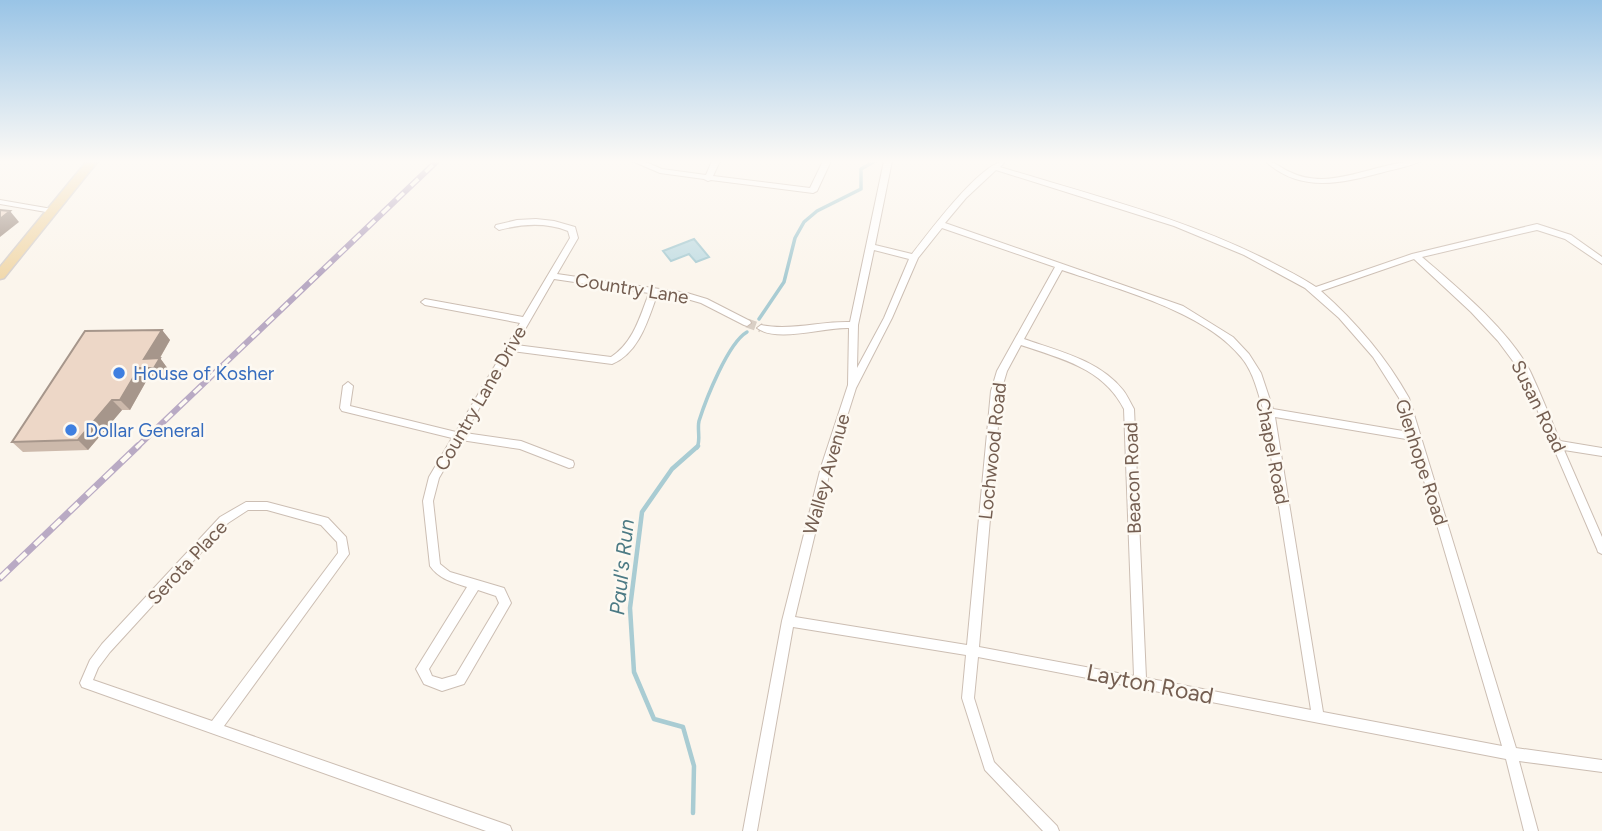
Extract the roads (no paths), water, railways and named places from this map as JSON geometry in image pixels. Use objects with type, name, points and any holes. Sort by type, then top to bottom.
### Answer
[{"type":"main road","points":[[0,275],[61,200]]},
{"type":"street","points":[[851,388],[854,325],[880,200]]},
{"type":"street","name":"Walley Avenue","points":[[750,831],[788,621],[825,467],[851,388],[888,318],[914,257],[960,200]]},
{"type":"street","name":"Glenhope Road","points":[[1102,200],[1208,236],[1257,258],[1315,290],[1362,335],[1384,363],[1404,398],[1416,436],[1511,754],[1531,831]]},
{"type":"street","points":[[0,202],[52,211]]},
{"type":"street","name":"Country Lane Drive","points":[[474,586],[422,669],[428,680],[442,685],[460,680],[505,603],[500,592],[447,576],[435,566],[428,501],[434,477],[574,238],[572,229],[562,225],[520,221],[499,227]]},
{"type":"street","name":"Chapel Road","points":[[939,224],[1180,308],[1230,339],[1246,356],[1256,373],[1269,412],[1318,716]]},
{"type":"street","points":[[1315,290],[1415,256],[1537,227],[1568,237],[1602,261]]},
{"type":"street","points":[[870,247],[914,257]]},
{"type":"street","name":"Susan Road","points":[[1415,256],[1482,315],[1510,348],[1525,371],[1602,549]]},
{"type":"street","name":"Lochwood Road","points":[[1052,831],[989,766],[968,698],[996,391],[1002,371],[1060,266]]},
{"type":"street","name":"Country Lane","points":[[553,276],[704,300],[747,323]]},
{"type":"street","points":[[511,348],[612,361],[622,356],[638,331],[654,292]]},
{"type":"street","points":[[425,302],[525,321]]},
{"type":"street","points":[[761,328],[772,332],[836,323],[854,325]]},
{"type":"street","name":"Beacon Road","points":[[1019,341],[1087,365],[1112,383],[1129,409],[1140,682]]},
{"type":"street","points":[[348,386],[345,408],[458,436],[521,445],[569,464]]},
{"type":"street","points":[[1269,412],[1416,436]]},
{"type":"street","points":[[1559,445],[1602,452]]},
{"type":"street","name":"Serota Place","points":[[214,729],[344,554],[342,540],[324,521],[267,506],[246,506],[224,520],[94,664],[86,683],[214,729],[505,831]]},
{"type":"street","name":"Layton Road","points":[[788,621],[972,650],[1511,754]]},
{"type":"street","points":[[1511,754],[1602,766]]},
{"type":"water","points":[[694,239],[709,257],[696,262],[689,254],[671,261],[663,251]]},
{"type":"waterway","name":"Paul's Run","points":[[759,319],[784,282],[795,238],[804,222],[817,211],[839,200]]},
{"type":"waterway","name":"Paul's Run","points":[[697,447],[699,421],[712,386],[732,347],[747,332]]},
{"type":"waterway","name":"Paul's Run","points":[[693,813],[694,766],[683,727],[654,719],[634,672],[630,608],[642,512],[672,469],[697,447]]},
{"type":"tunnel","points":[[747,323],[761,328]]},
{"type":"railway","points":[[136,448],[396,200]]},
{"type":"railway","points":[[0,578],[138,446]]},
{"type":"place","name":"House of Kosher","points":[[119,373]]},
{"type":"place","name":"Dollar General","points":[[71,430]]}]
